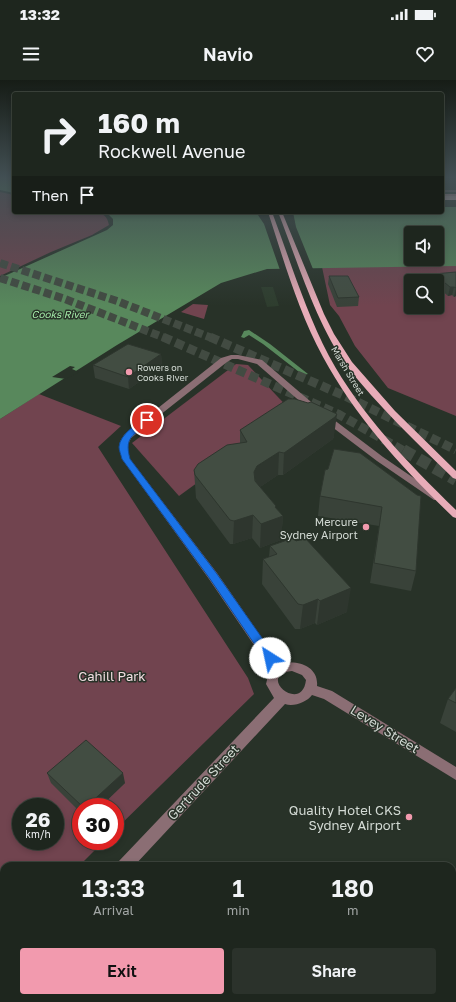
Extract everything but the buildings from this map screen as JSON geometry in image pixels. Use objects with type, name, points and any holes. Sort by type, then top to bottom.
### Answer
[{"type":"main road","points":[[269,220],[276,230]]},
{"type":"main road","points":[[273,220],[276,230]]},
{"type":"main road","name":"Marsh Street","points":[[283,220],[326,325],[349,363],[392,413],[456,476]]},
{"type":"main road","points":[[287,220],[287,229]]},
{"type":"main road","name":"Marsh Street","points":[[276,230],[320,345],[347,393],[393,450],[456,515]]},
{"type":"street","name":"Marsh Street","points":[[278,670],[213,576],[136,475],[126,459],[123,452],[124,442],[130,433],[224,360],[231,357],[242,357],[259,362],[331,423],[440,500]]},
{"type":"street","points":[[293,666],[307,672],[312,680],[311,689],[305,696],[294,700],[283,697],[274,689],[272,684],[274,674],[278,670],[293,666]]},
{"type":"street","name":"Levey Street","points":[[311,689],[328,695],[456,774]]},
{"type":"street","name":"Gertrude Street","points":[[128,862],[283,697]]},
{"type":"shaded area","points":[[261,287],[273,287],[279,306],[267,307]]},
{"type":"green space","points":[[0,220],[107,220],[109,225],[92,235],[0,276]]},
{"type":"green space","points":[[456,266],[456,416],[388,388],[355,346],[339,316],[330,305],[322,267]]},
{"type":"green space","points":[[193,304],[208,305],[204,319],[181,312]]},
{"type":"green space","points":[[236,364],[248,365],[293,413],[179,496],[132,443]]},
{"type":"green space","name":"Cahill Park","points":[[39,394],[121,426],[98,447],[248,678],[254,694],[124,821],[124,798],[72,798],[72,850],[95,850],[83,862],[0,862],[0,419]]},
{"type":"water","name":"Cooks River","points":[[113,220],[456,220],[456,266],[267,269],[221,283],[117,345],[0,419],[0,278],[107,230],[113,225]]},
{"type":"water","points":[[249,330],[270,344],[308,374],[303,375],[249,335],[244,338],[241,337],[244,331]]},
{"type":"pier","points":[[261,220],[295,220],[313,269],[280,270]]},
{"type":"pier","points":[[70,366],[75,367],[72,369],[79,372],[66,379],[52,377]]},
{"type":"tunnel","points":[[0,263],[117,301],[212,338]]},
{"type":"tunnel","points":[[0,278],[65,299],[165,338]]},
{"type":"tunnel","points":[[163,337],[338,414],[404,451]]},
{"type":"tunnel","points":[[210,337],[345,396],[456,450]]},
{"type":"tunnel","points":[[403,450],[456,480]]},
{"type":"place","name":"Rowers on Cooks River","points":[[129,372]]},
{"type":"place","name":"Mercure Sydney Airport","points":[[366,527]]},
{"type":"place","name":"Quality Hotel CKS Sydney Airport","points":[[409,817]]},
{"type":"route","points":[[147,420],[130,433],[124,442],[123,452],[126,459],[136,475],[213,576],[270,658]]}]
